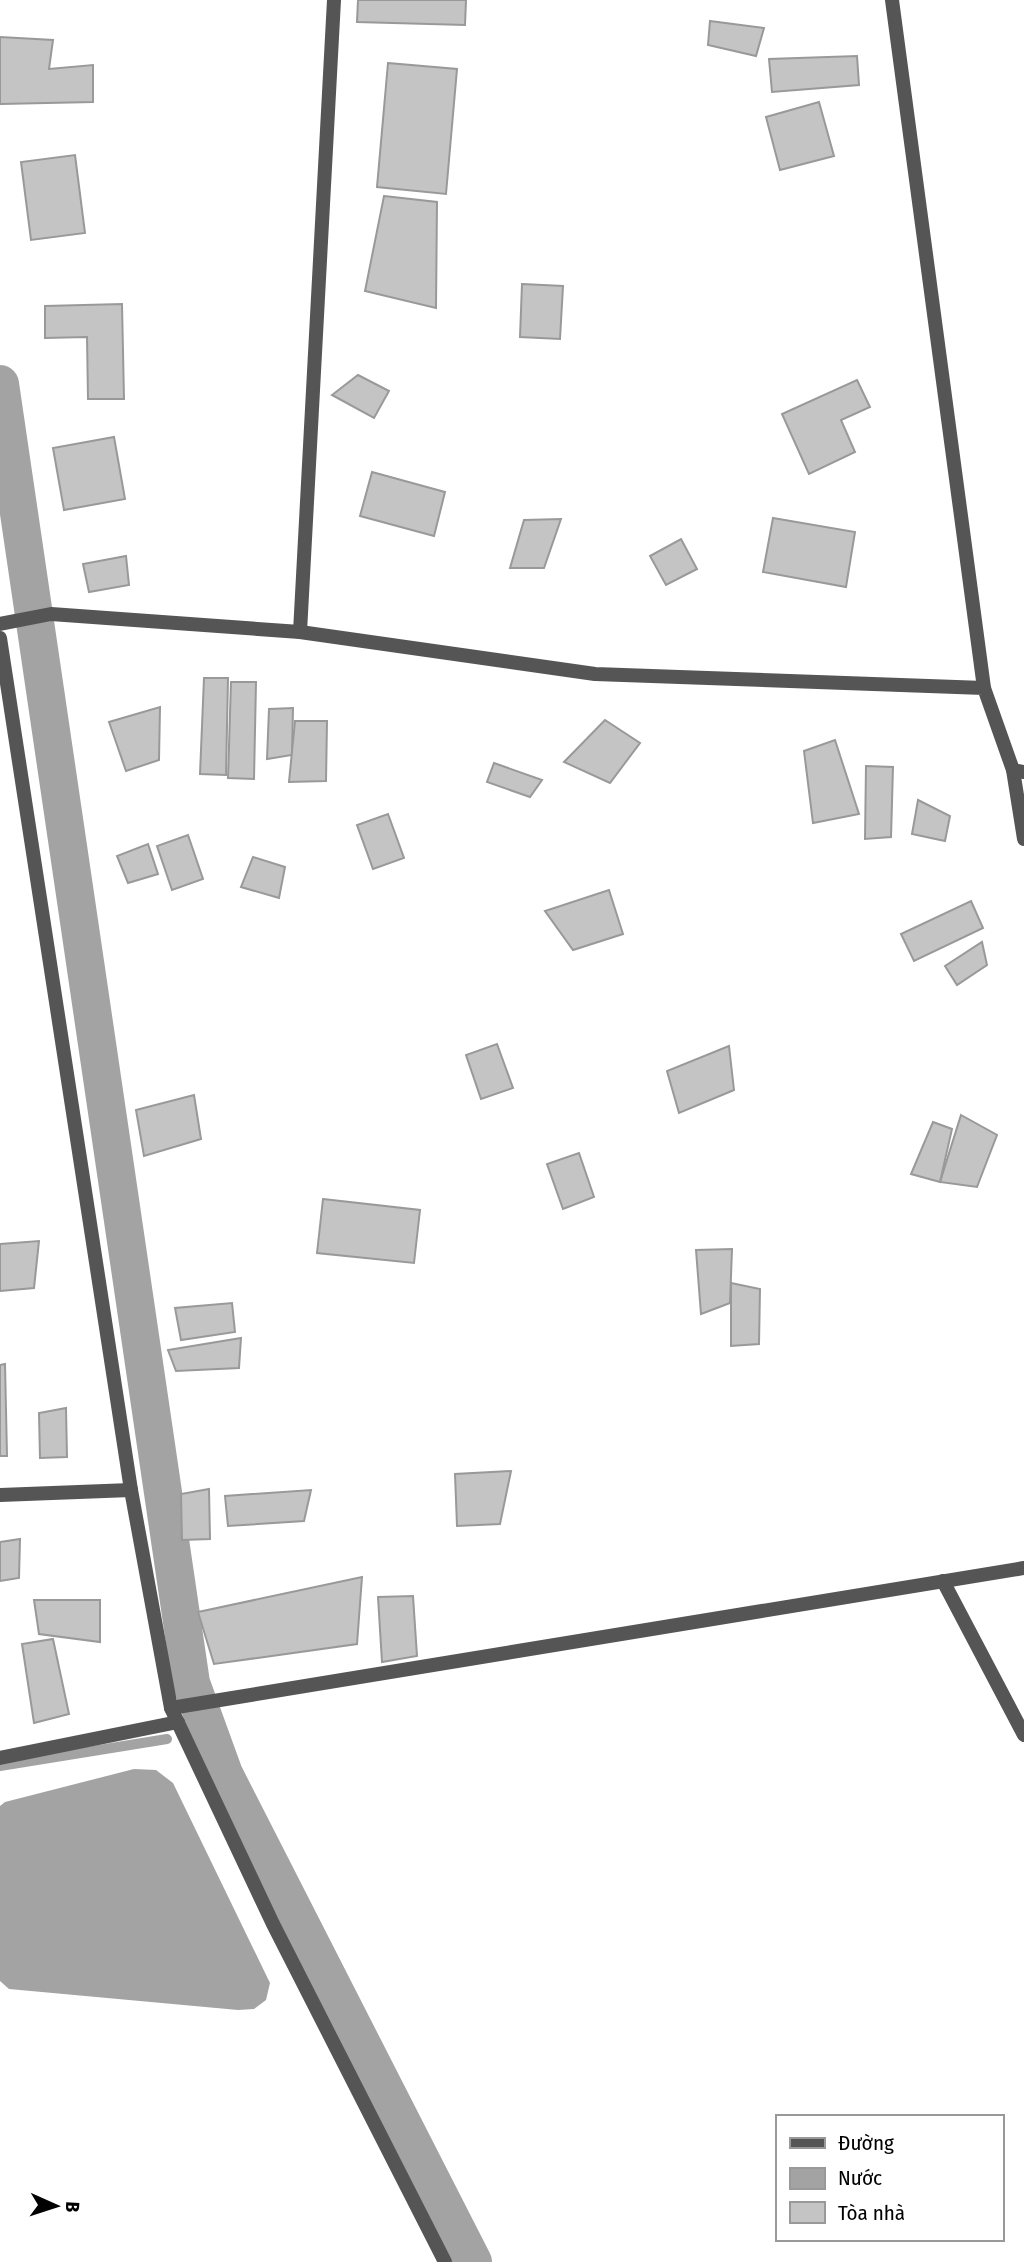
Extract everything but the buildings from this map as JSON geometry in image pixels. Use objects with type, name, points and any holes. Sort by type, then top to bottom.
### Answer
[{"type":"street","points":[[300,632],[334,0]]},
{"type":"street","points":[[892,0],[984,688],[1019,771],[1024,839]]},
{"type":"street","points":[[0,624],[51,614],[300,632],[595,674],[984,688]]},
{"type":"street","points":[[0,638],[131,1490],[174,1715],[273,1924],[445,2262]]},
{"type":"street","points":[[0,1495],[131,1490]]},
{"type":"street","points":[[0,1758],[238,1697],[1024,1568]]},
{"type":"street","points":[[943,1581],[1024,1735]]},
{"type":"water","points":[[134,1769],[156,1770],[173,1783],[270,1983],[266,2000],[254,2009],[238,2010],[9,1989],[0,1981],[0,1806],[5,1802]]},
{"type":"waterway","points":[[0,384],[191,1683],[224,1774],[473,2262]]},
{"type":"waterway","points":[[194,1735],[209,1733]]},
{"type":"waterway","points":[[0,1766],[167,1739]]}]
